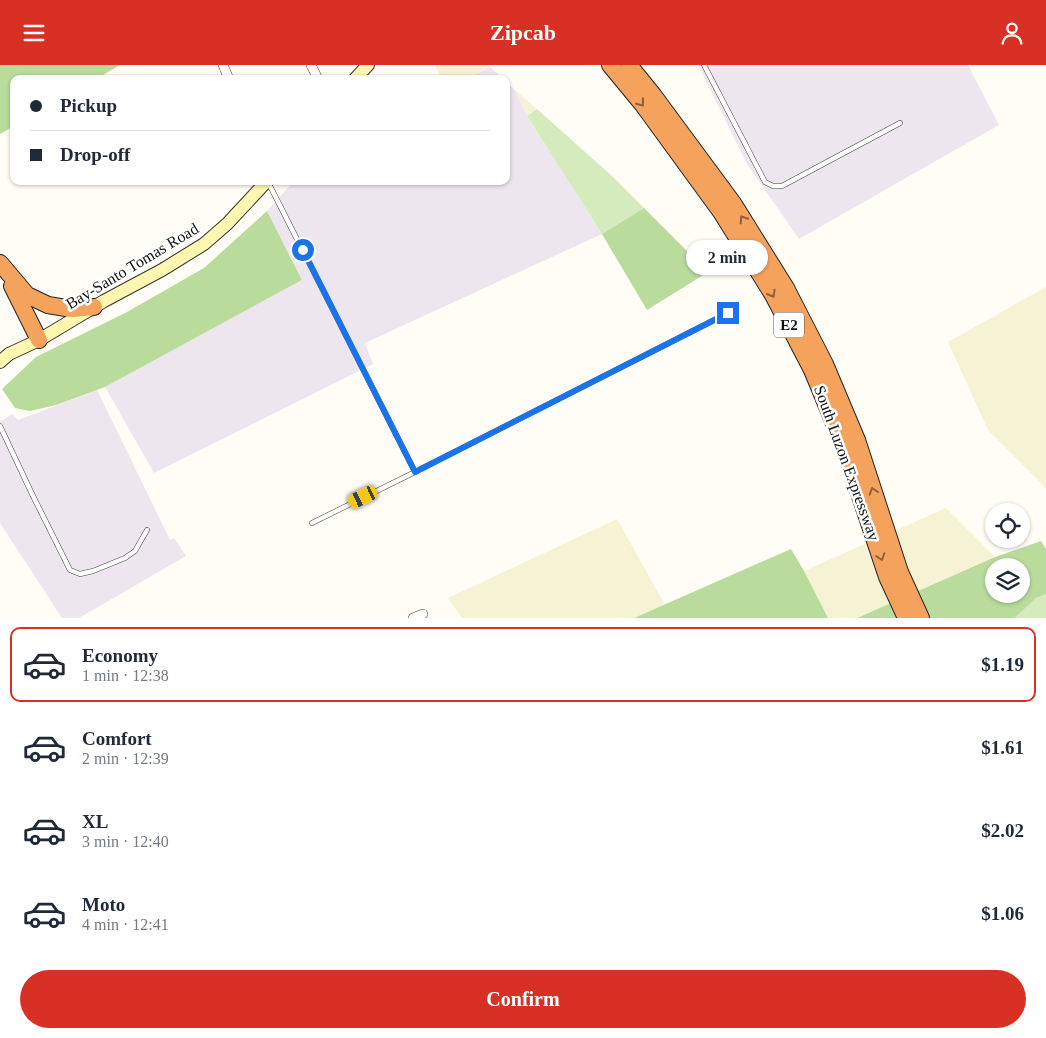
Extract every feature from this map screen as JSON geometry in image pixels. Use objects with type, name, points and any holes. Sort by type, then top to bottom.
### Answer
[{"type":"highway","name":"South Luzon Expressway","points":[[610,65],[643,105],[721,211],[773,295],[812,370],[843,445],[887,577],[906,618]]},
{"type":"highway","name":"South Luzon Expressway","points":[[629,65],[733,203],[786,288],[825,364],[857,440],[900,572],[921,618]]},
{"type":"highway","points":[[0,263],[27,295],[48,305],[72,309],[94,307]]},
{"type":"highway","points":[[0,263],[35,342]]},
{"type":"highway","points":[[0,282],[35,342]]},
{"type":"main road","points":[[359,75],[368,65]]},
{"type":"main road","name":"Bay-Santo Tomas Road","points":[[0,362],[9,354],[35,342],[204,244],[263,185]]},
{"type":"street","points":[[413,618],[423,614]]},
{"type":"lane","points":[[704,65],[765,182],[773,185],[782,187],[900,123]]},
{"type":"lane","points":[[269,185],[415,472]]},
{"type":"lane","points":[[312,523],[728,313]]},
{"type":"lane","points":[[0,426],[70,570],[80,574],[93,571],[125,558],[135,551],[147,530]]},
{"type":"shaded area","points":[[435,65],[488,65],[490,67],[474,75],[440,75]]},
{"type":"shaded area","points":[[698,65],[968,65],[999,125],[799,239],[747,164]]},
{"type":"shaded area","points":[[490,67],[499,75],[474,75]]},
{"type":"shaded area","points":[[510,86],[515,90],[527,116],[602,234],[365,343],[373,364],[154,473],[105,387],[302,280],[267,211],[290,185],[510,185]]},
{"type":"shaded area","points":[[515,90],[537,109],[527,116]]},
{"type":"shaded area","points":[[1046,287],[1046,488],[988,430],[948,342]]},
{"type":"shaded area","points":[[97,390],[170,540],[174,538],[186,556],[79,618],[62,618],[0,523],[0,422],[12,414],[18,420]]},
{"type":"shaded area","points":[[946,508],[995,557],[985,558],[985,561],[857,618],[828,618],[804,571]]},
{"type":"shaded area","points":[[617,519],[665,605],[634,618],[462,618],[448,598]]},
{"type":"green space","points":[[0,65],[120,65],[103,75],[10,75],[10,128],[0,134]]},
{"type":"green space","points":[[537,109],[613,177],[644,208],[602,234],[527,116]]},
{"type":"green space","points":[[644,208],[708,272],[647,310],[602,234]]},
{"type":"green space","points":[[267,211],[302,280],[105,387],[56,405],[30,411],[15,408],[2,389],[36,357],[127,312],[204,268]]},
{"type":"green space","points":[[1041,541],[1046,549],[1046,594],[1036,598],[1014,618],[857,618],[985,561],[985,603],[1030,603],[1030,558],[993,558],[1021,548],[1030,548],[1030,545]]},
{"type":"green space","points":[[791,549],[828,618],[634,618]]},
{"type":"green space","points":[[1046,594],[1046,618],[1014,618],[1036,598]]},
{"type":"route","points":[[303,250],[415,472],[728,313]]}]
